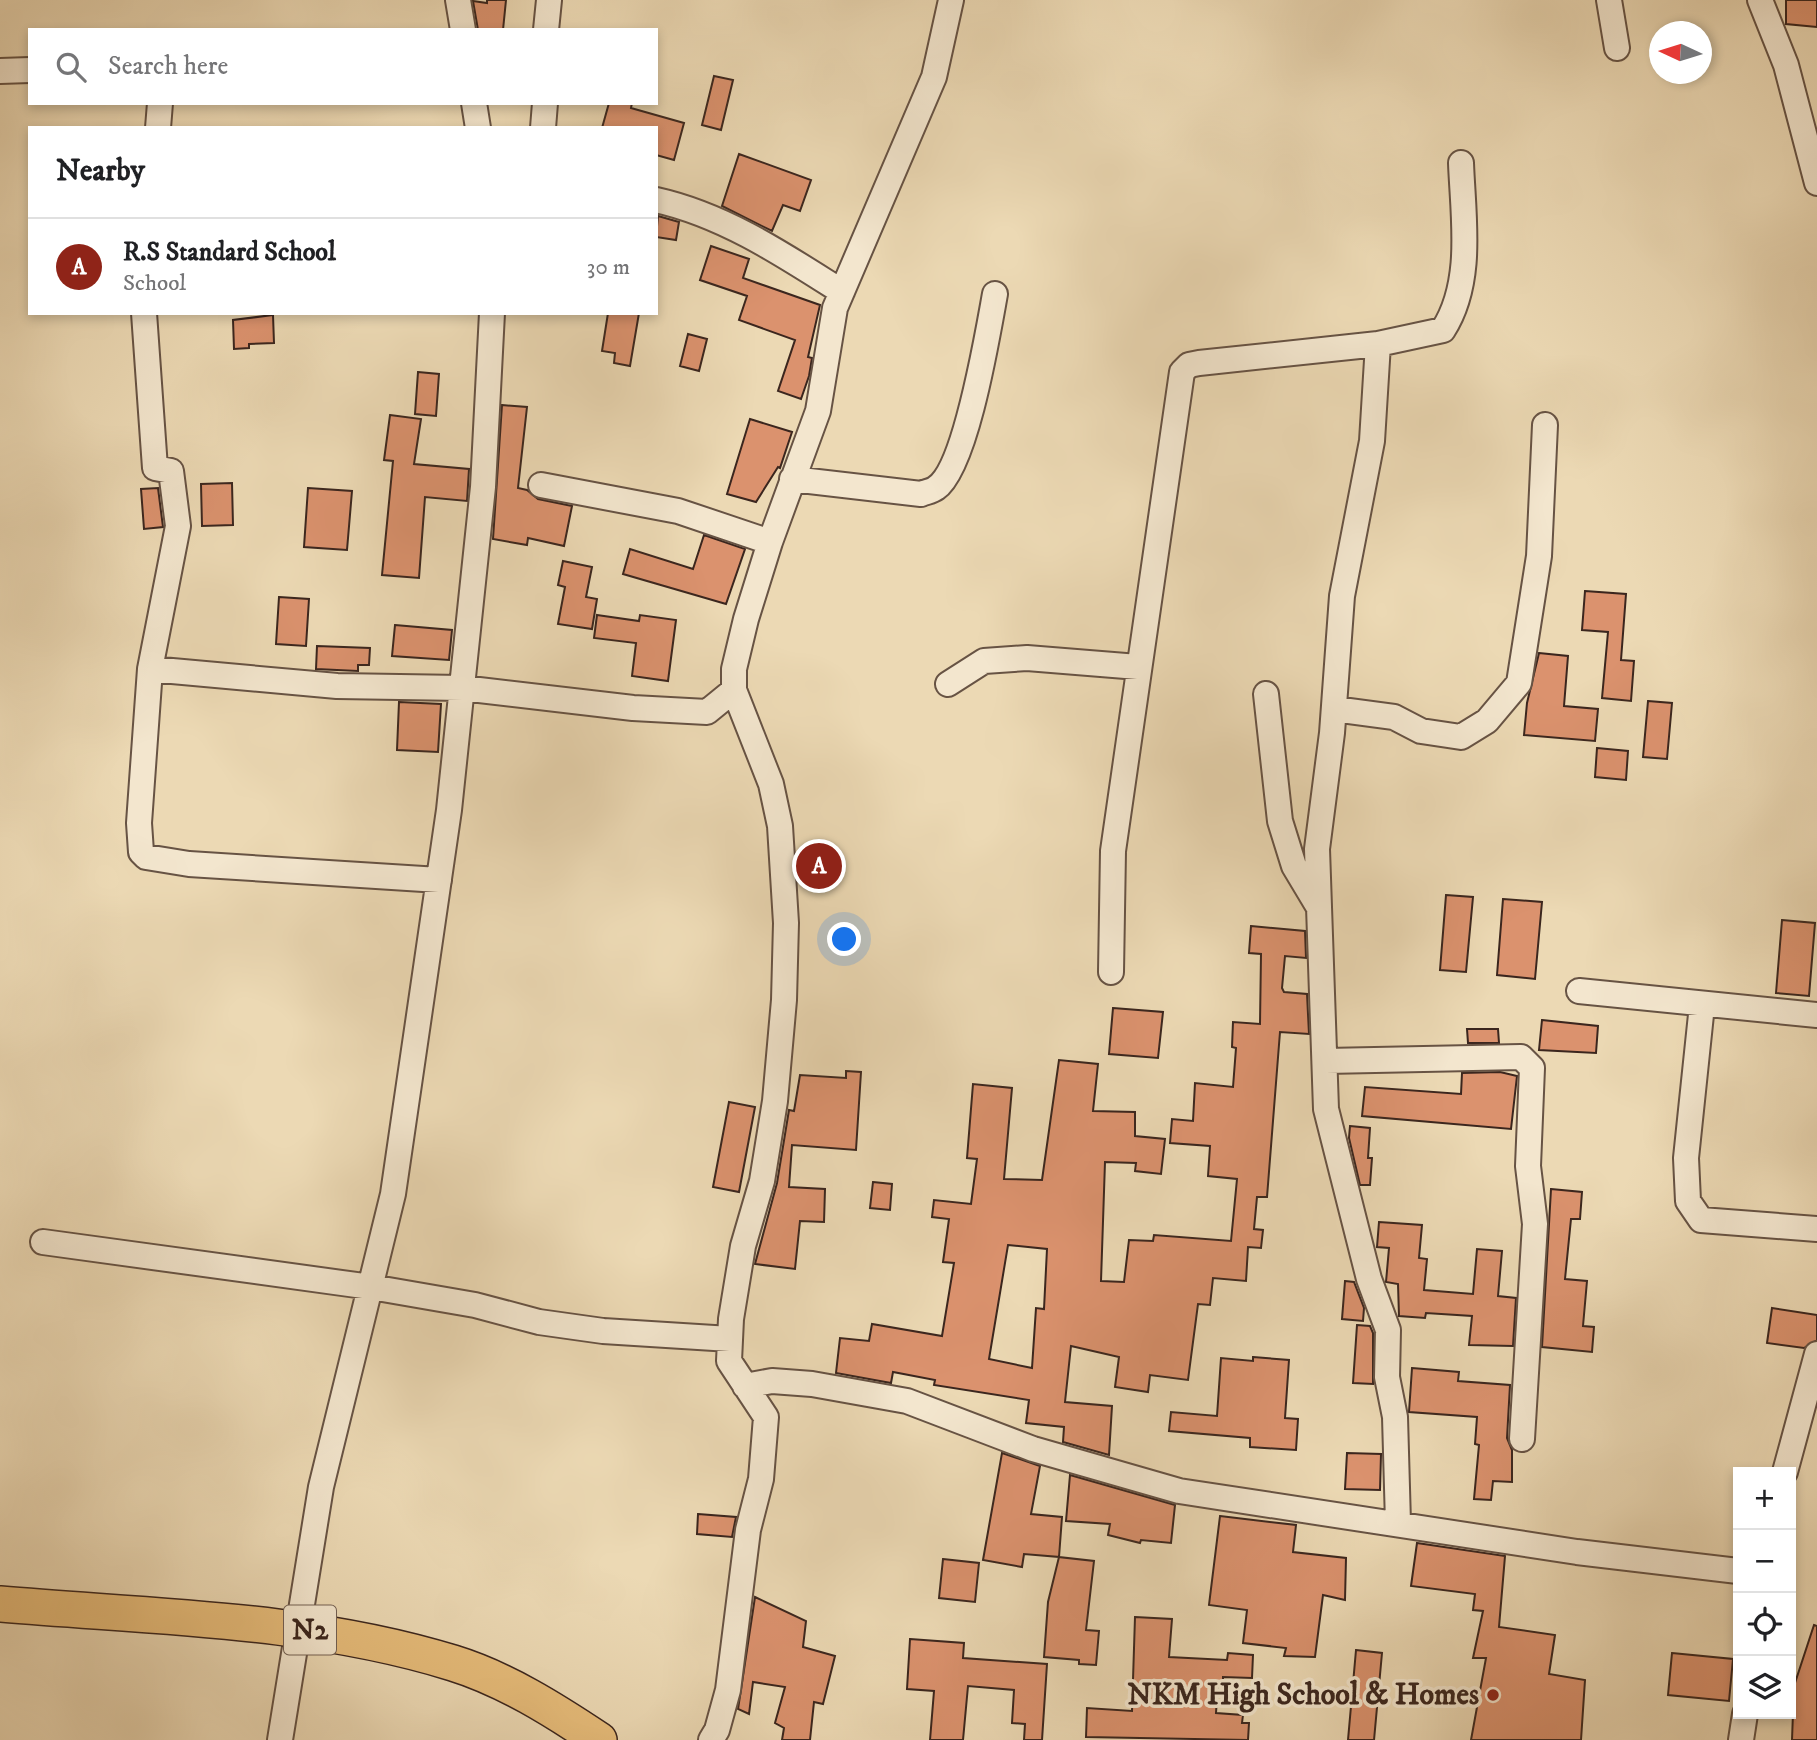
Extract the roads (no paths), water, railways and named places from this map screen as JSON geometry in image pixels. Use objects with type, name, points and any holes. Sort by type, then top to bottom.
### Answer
[{"type":"highway","name":"N2","points":[[0,1604],[298,1629],[454,1663],[510,1686],[598,1740]]},
{"type":"street","points":[[458,0],[463,28]]},
{"type":"street","points":[[546,28],[549,0]]},
{"type":"street","points":[[711,1740],[717,1730],[728,1690],[748,1530],[761,1479],[766,1417],[729,1361],[743,1246],[762,1181],[775,1101],[784,1000],[786,923],[780,826],[771,784],[734,690],[736,654],[770,542],[818,411],[831,327],[842,292],[931,87],[942,51],[951,0]]},
{"type":"street","points":[[1609,0],[1617,48]]},
{"type":"street","points":[[1760,0],[1786,65],[1817,183]]},
{"type":"street","points":[[0,71],[28,70]]},
{"type":"street","points":[[158,126],[160,105]]},
{"type":"street","points":[[474,105],[478,126]]},
{"type":"street","points":[[543,126],[545,105]]},
{"type":"street","points":[[1111,972],[1113,851],[1182,372],[1189,365],[1199,363],[1378,344],[1443,330],[1450,320],[1465,261],[1461,163]]},
{"type":"street","points":[[658,200],[680,205],[768,245],[842,292]]},
{"type":"street","points":[[792,479],[921,494],[942,483],[961,442],[977,391],[995,294]]},
{"type":"street","points":[[144,315],[155,468],[171,471],[178,526],[150,669],[139,823],[141,852],[146,857],[189,864],[439,880]]},
{"type":"street","points":[[280,1740],[321,1487],[393,1194],[439,880],[462,688],[483,487],[492,315]]},
{"type":"street","points":[[1378,344],[1372,441],[1342,596],[1334,709],[1317,849],[1326,1109],[1369,1279],[1388,1330],[1387,1377],[1395,1416],[1398,1523]]},
{"type":"street","points":[[1334,709],[1394,717],[1421,731],[1461,737],[1487,721],[1519,683],[1539,556],[1545,425]]},
{"type":"street","points":[[541,485],[678,511],[770,542]]},
{"type":"street","points":[[948,684],[984,661],[1027,658],[1138,667]]},
{"type":"street","points":[[150,669],[337,686],[462,688],[633,708],[707,712],[734,690]]},
{"type":"street","points":[[1266,694],[1280,821],[1294,866],[1318,907]]},
{"type":"street","points":[[1578,990],[1817,1015]]},
{"type":"street","points":[[1702,1005],[1686,1158],[1688,1200],[1701,1220],[1817,1229]]},
{"type":"street","points":[[1326,1061],[1521,1057],[1532,1068],[1528,1166],[1535,1224],[1521,1439]]},
{"type":"street","points":[[43,1242],[371,1287],[475,1305],[539,1322],[590,1330],[730,1339]]},
{"type":"street","points":[[1786,1467],[1817,1354]]},
{"type":"street","points":[[745,1386],[772,1381],[812,1384],[907,1401],[1033,1449],[1178,1491],[1577,1552],[1733,1570]]},
{"type":"street","points":[[1741,1740],[1744,1719]]},
{"type":"place","name":"R.S Standard School","points":[[819,866]]},
{"type":"place","name":"NKM High School & Homes","points":[[1493,1695]]}]
